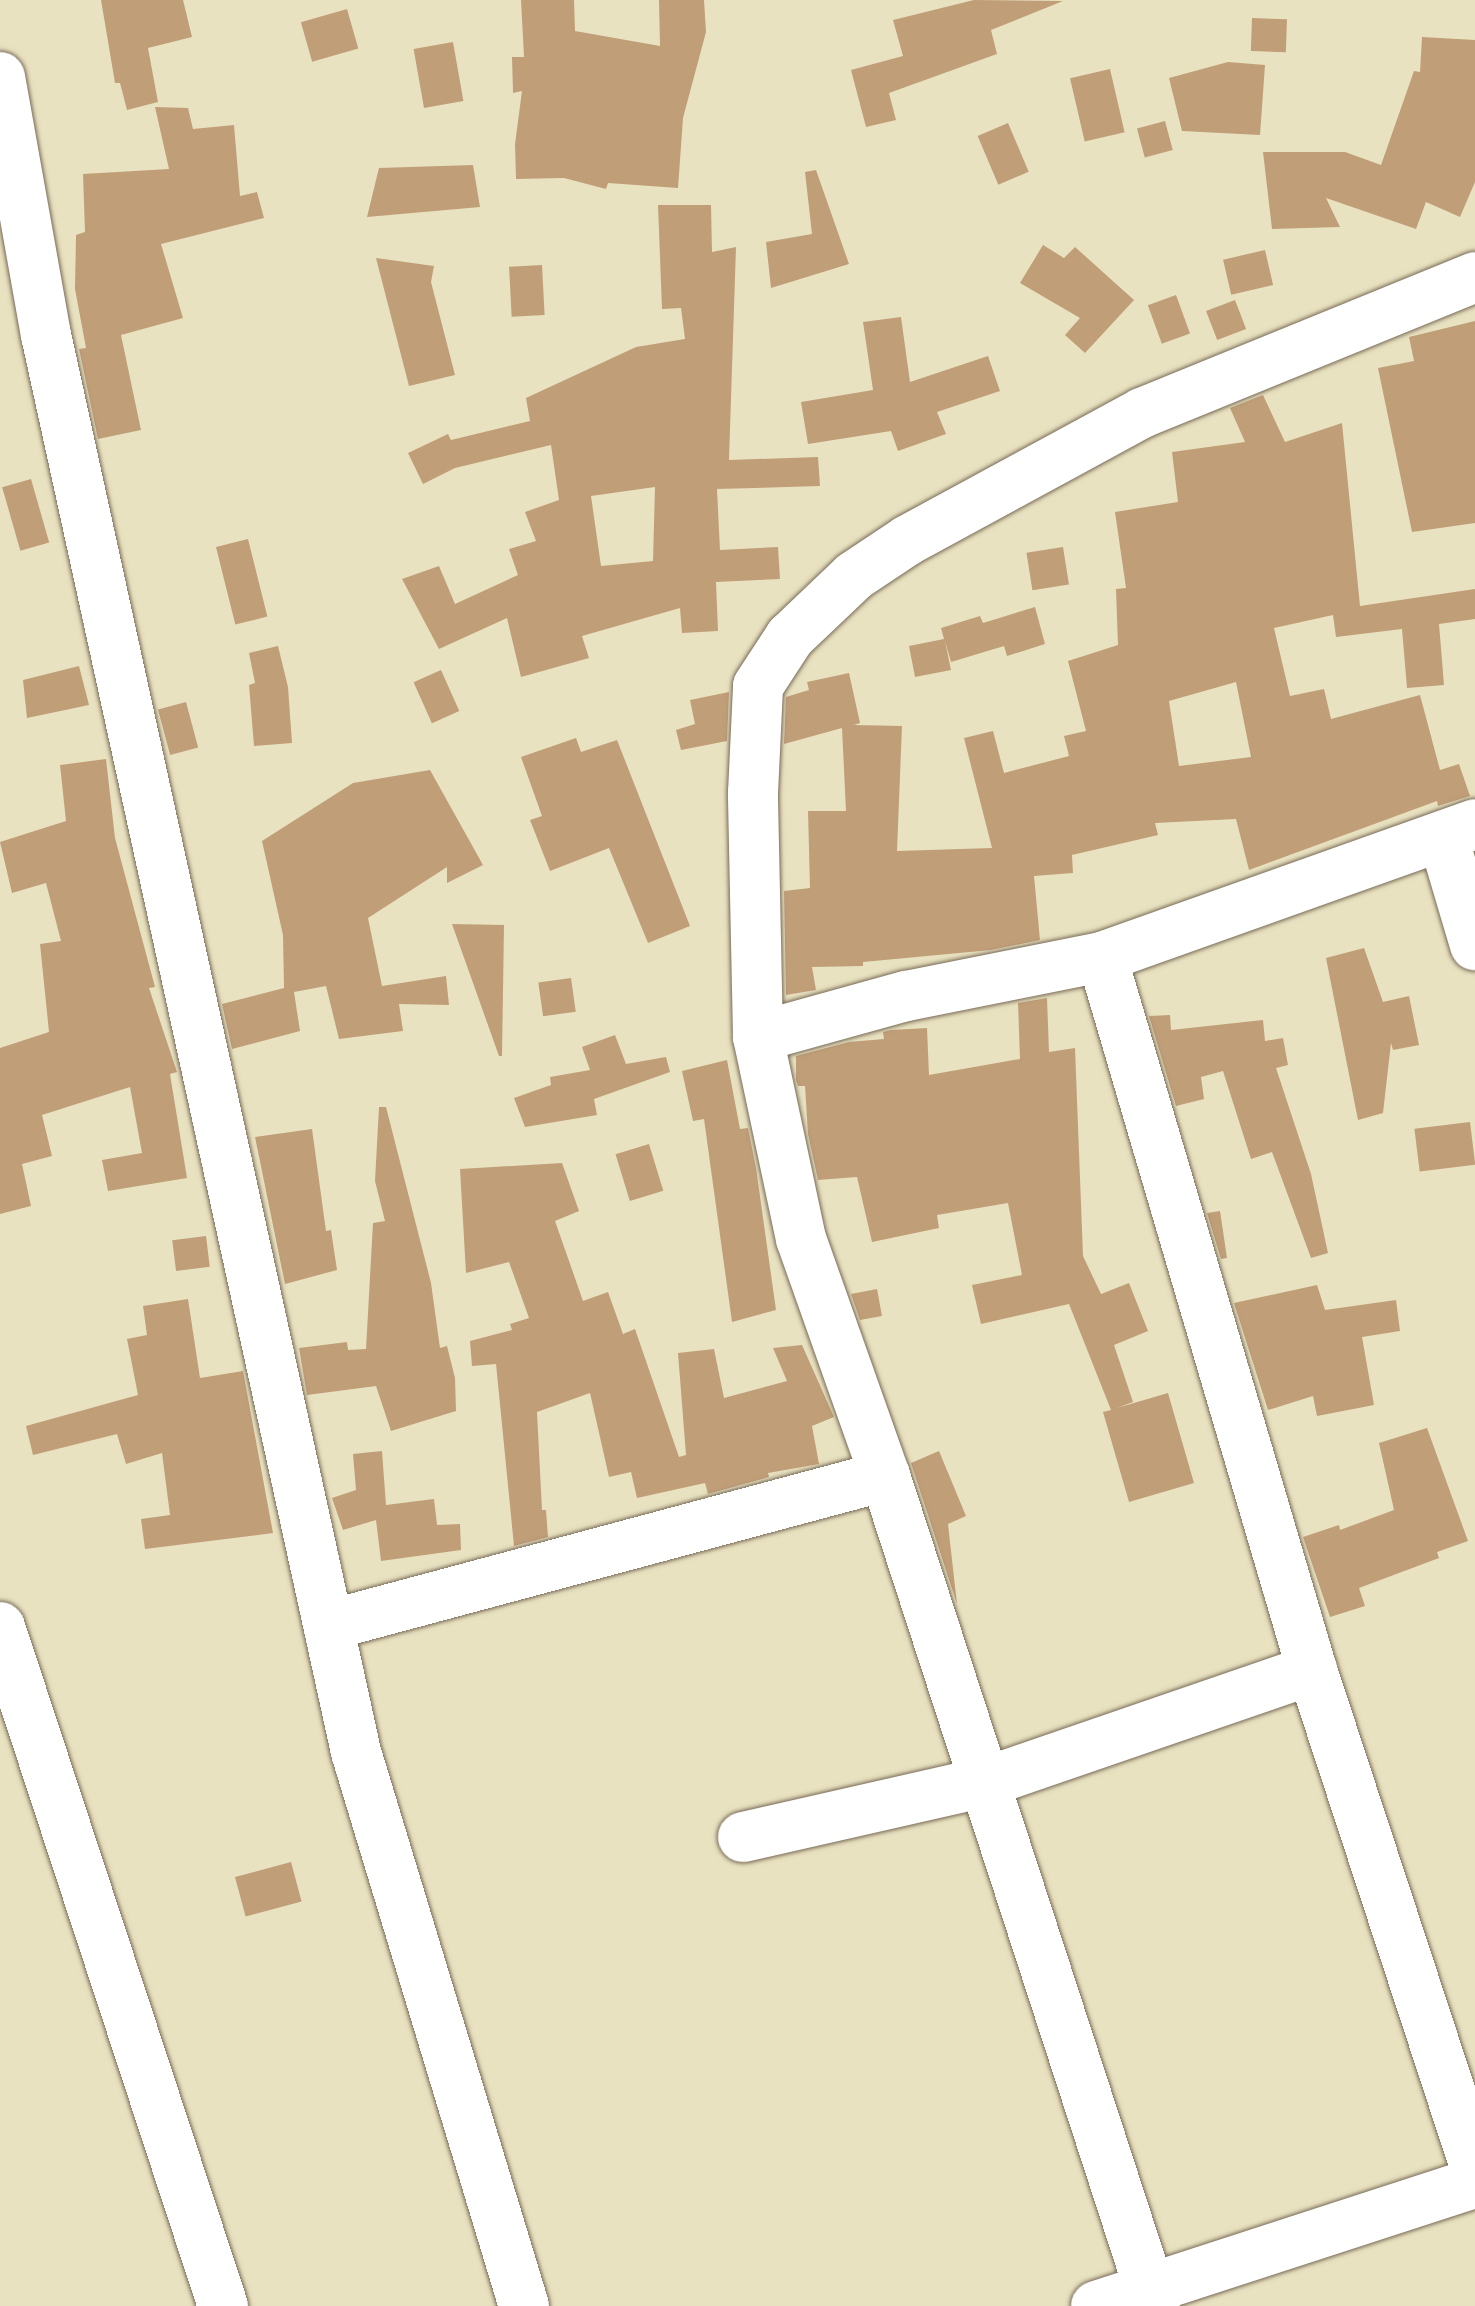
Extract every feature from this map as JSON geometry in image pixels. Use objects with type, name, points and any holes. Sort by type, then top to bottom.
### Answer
[{"type":"street","points":[[0,77],[46,335],[356,1752],[524,2306]]},
{"type":"street","points":[[1152,2297],[986,1782],[802,1239],[758,1037],[752,793],[758,686],[790,637],[854,576],[908,540],[1142,413],[1475,277]]},
{"type":"street","points":[[758,1037],[906,996],[1102,958],[1459,830],[1475,945]]},
{"type":"street","points":[[1102,958],[1312,1670],[1475,2168]]},
{"type":"street","points":[[330,1625],[884,1476]]},
{"type":"street","points":[[0,1627],[223,2306]]},
{"type":"street","points":[[743,1837],[986,1782],[1312,1670]]},
{"type":"street","points":[[1096,2306],[1152,2297],[1475,2183]]},
{"type":"building","points":[[101,0],[183,0],[192,37],[148,48],[158,102],[127,110],[120,83],[115,83]]},
{"type":"building","points":[[521,0],[574,0],[575,31],[660,46],[659,0],[704,0],[706,32],[683,118],[678,188],[608,183],[606,189],[564,178],[516,179],[515,144],[522,91],[513,93],[512,57],[524,57]]},
{"type":"building","points":[[974,0],[1063,1],[991,30],[997,54],[889,93],[896,120],[866,127],[851,70],[903,56],[893,20]]},
{"type":"building","points":[[347,9],[358,48],[312,62],[301,22]]},
{"type":"building","points":[[1252,18],[1287,19],[1286,52],[1251,51]]},
{"type":"building","points":[[1422,37],[1475,40],[1475,182],[1460,217],[1426,202],[1416,229],[1326,198],[1340,227],[1272,229],[1263,152],[1345,152],[1381,165],[1414,71],[1420,72]]},
{"type":"building","points":[[453,42],[463,101],[424,108],[414,49]]},
{"type":"building","points":[[1228,62],[1265,65],[1260,135],[1182,131],[1169,78]]},
{"type":"building","points":[[1110,69],[1125,132],[1085,142],[1070,78]]},
{"type":"building","points":[[155,107],[188,108],[193,129],[234,125],[240,196],[257,192],[264,218],[161,244],[183,318],[121,335],[141,430],[98,439],[79,349],[86,348],[75,289],[76,235],[85,232],[83,174],[169,169]]},
{"type":"building","points":[[1165,121],[1173,150],[1145,157],[1137,129]]},
{"type":"building","points":[[1008,123],[1029,172],[998,185],[978,136]]},
{"type":"building","points":[[473,165],[480,207],[367,217],[379,168]]},
{"type":"building","points":[[816,170],[849,264],[771,288],[766,242],[812,234],[805,172]]},
{"type":"building","points":[[658,205],[711,205],[712,252],[736,247],[729,460],[818,457],[820,486],[717,489],[720,550],[778,547],[780,579],[716,582],[718,631],[682,633],[680,608],[582,636],[589,658],[521,677],[507,618],[439,649],[402,579],[439,566],[455,604],[518,575],[509,549],[536,541],[525,512],[559,500],[551,445],[455,468],[423,484],[408,453],[448,434],[451,440],[530,421],[526,398],[636,347],[685,339],[681,308],[662,309]],"holes":[[[655,487],[653,561],[601,566],[591,496]]]},
{"type":"building","points":[[1043,245],[1064,258],[1075,247],[1134,300],[1085,353],[1065,335],[1080,318],[1020,283]]},
{"type":"building","points":[[1265,250],[1273,285],[1231,295],[1223,260]]},
{"type":"building","points":[[376,258],[434,266],[431,282],[455,375],[409,386]]},
{"type":"building","points":[[542,265],[545,315],[512,317],[509,267]]},
{"type":"building","points":[[1176,295],[1190,334],[1162,344],[1148,305]]},
{"type":"building","points":[[1235,300],[1246,329],[1217,340],[1206,311]]},
{"type":"building","points":[[901,317],[910,382],[988,356],[1000,391],[937,412],[946,434],[898,451],[891,431],[808,444],[801,402],[873,390],[863,322]]},
{"type":"building","points":[[1475,321],[1475,523],[1412,532],[1378,368],[1414,361],[1409,337]]},
{"type":"building","points":[[1263,395],[1285,442],[1342,423],[1360,606],[1475,589],[1475,619],[1439,624],[1444,685],[1407,688],[1402,629],[1336,637],[1333,615],[1274,628],[1290,696],[1324,689],[1331,719],[1420,695],[1440,770],[1459,764],[1470,796],[1438,806],[1437,801],[1249,870],[1236,819],[1155,823],[1158,835],[1072,855],[1073,873],[1034,876],[1040,940],[991,950],[863,962],[863,966],[812,967],[816,990],[786,995],[784,891],[810,888],[808,811],[846,811],[842,728],[784,744],[786,697],[809,690],[807,682],[849,673],[860,723],[854,725],[902,726],[897,851],[992,848],[964,738],[993,731],[1004,773],[1069,756],[1064,736],[1086,731],[1068,661],[1118,645],[1116,589],[1126,588],[1115,512],[1178,502],[1172,452],[1245,442],[1230,408]],"holes":[[[1236,682],[1251,757],[1179,766],[1169,701]]]},
{"type":"building","points":[[31,479],[49,542],[20,551],[2,487]]},
{"type":"building","points":[[248,539],[267,617],[235,625],[216,547]]},
{"type":"building","points":[[1063,547],[1069,585],[1032,590],[1026,553]]},
{"type":"building","points":[[1035,607],[1045,644],[1007,656],[1004,646],[951,662],[945,641],[951,670],[915,677],[909,646],[944,639],[941,628],[980,616],[983,623]]},
{"type":"building","points":[[278,646],[288,687],[292,743],[254,746],[249,685],[255,683],[249,653]]},
{"type":"building","points":[[79,666],[89,705],[27,718],[23,680]]},
{"type":"building","points":[[441,670],[459,711],[432,723],[414,682]]},
{"type":"building","points":[[729,692],[727,741],[681,750],[676,730],[695,724],[690,700]]},
{"type":"building","points":[[186,702],[198,747],[170,755],[158,710]]},
{"type":"building","points":[[576,738],[581,752],[617,740],[690,926],[648,943],[609,848],[550,871],[530,820],[542,816],[521,757]]},
{"type":"building","points":[[106,759],[115,838],[155,987],[149,988],[177,1072],[170,1074],[187,1178],[108,1191],[102,1160],[142,1153],[130,1087],[42,1115],[52,1156],[22,1164],[31,1206],[0,1214],[0,1048],[49,1032],[40,944],[61,941],[46,883],[12,893],[0,842],[66,821],[60,765]]},
{"type":"building","points":[[430,770],[483,865],[447,883],[447,867],[368,918],[382,986],[446,976],[449,1005],[399,1004],[403,1031],[339,1039],[326,986],[294,992],[300,1031],[232,1049],[222,1004],[284,988],[283,935],[262,841],[353,783]]},
{"type":"building","points":[[452,924],[504,925],[502,1056],[499,1056]]},
{"type":"building","points":[[1364,948],[1383,1002],[1409,996],[1419,1045],[1393,1050],[1391,1043],[1383,1113],[1358,1120],[1326,958]]},
{"type":"building","points":[[571,978],[576,1012],[543,1016],[538,983]]},
{"type":"building","points":[[1047,998],[1049,1052],[1075,1048],[1083,1256],[1101,1294],[1129,1283],[1148,1331],[1114,1345],[1133,1402],[1117,1408],[1168,1393],[1194,1483],[1129,1502],[1103,1412],[1111,1410],[1069,1304],[981,1324],[972,1285],[1022,1275],[1008,1203],[937,1215],[939,1228],[872,1242],[857,1177],[818,1180],[808,1134],[805,1086],[798,1086],[796,1080],[796,1056],[849,1042],[884,1039],[883,1032],[891,1030],[927,1028],[929,1075],[1020,1059],[1018,1003]]},
{"type":"building","points":[[1170,1015],[1171,1030],[1263,1020],[1265,1041],[1283,1038],[1288,1065],[1276,1068],[1311,1174],[1328,1253],[1311,1258],[1272,1152],[1251,1159],[1223,1071],[1201,1077],[1204,1099],[1176,1106],[1149,1016]]},
{"type":"building","points":[[615,1035],[626,1064],[666,1057],[670,1072],[594,1099],[597,1115],[525,1127],[514,1098],[551,1085],[550,1077],[590,1070],[582,1047]]},
{"type":"building","points":[[727,1060],[740,1129],[748,1128],[756,1168],[776,1310],[732,1322],[704,1119],[693,1121],[682,1071]]},
{"type":"building","points":[[379,1107],[386,1107],[431,1283],[440,1348],[447,1346],[455,1378],[456,1411],[391,1431],[376,1386],[307,1395],[299,1348],[347,1342],[348,1350],[366,1349],[373,1223],[385,1221],[375,1181]]},
{"type":"building","points":[[1470,1122],[1475,1165],[1420,1172],[1414,1129]]},
{"type":"building","points":[[312,1129],[326,1231],[331,1230],[337,1270],[285,1284],[255,1137]]},
{"type":"building","points":[[649,1144],[663,1191],[630,1201],[616,1154]]},
{"type":"building","points":[[562,1163],[579,1211],[555,1221],[583,1301],[608,1292],[623,1334],[635,1329],[679,1457],[686,1455],[678,1353],[714,1349],[724,1398],[787,1381],[773,1348],[802,1345],[834,1417],[812,1426],[819,1464],[768,1473],[769,1477],[708,1494],[705,1483],[637,1498],[631,1472],[609,1477],[590,1393],[537,1412],[542,1510],[546,1510],[548,1537],[514,1546],[496,1364],[472,1366],[470,1341],[512,1330],[510,1324],[529,1318],[509,1262],[466,1273],[460,1169]]},
{"type":"building","points":[[1220,1211],[1227,1258],[1221,1259],[1207,1213]]},
{"type":"building","points":[[206,1236],[210,1267],[176,1271],[172,1240]]},
{"type":"building","points":[[1317,1285],[1325,1310],[1396,1300],[1400,1331],[1362,1337],[1374,1405],[1317,1416],[1313,1396],[1268,1410],[1234,1303]]},
{"type":"building","points":[[877,1289],[882,1316],[860,1320],[851,1294]]},
{"type":"building","points":[[188,1299],[200,1378],[243,1371],[273,1533],[145,1549],[141,1519],[170,1515],[162,1453],[126,1464],[117,1434],[33,1455],[26,1426],[138,1395],[127,1339],[147,1335],[143,1306]]},
{"type":"building","points":[[1427,1428],[1468,1541],[1437,1552],[1439,1558],[1359,1588],[1365,1606],[1330,1617],[1303,1537],[1339,1525],[1340,1530],[1394,1510],[1379,1443]]},
{"type":"building","points":[[382,1451],[386,1505],[434,1499],[437,1525],[460,1524],[461,1550],[381,1561],[376,1520],[343,1530],[332,1498],[356,1490],[353,1454]]},
{"type":"building","points":[[939,1451],[966,1516],[948,1524],[957,1604],[911,1463]]},
{"type":"building","points":[[291,1862],[302,1902],[246,1917],[235,1877]]}]
